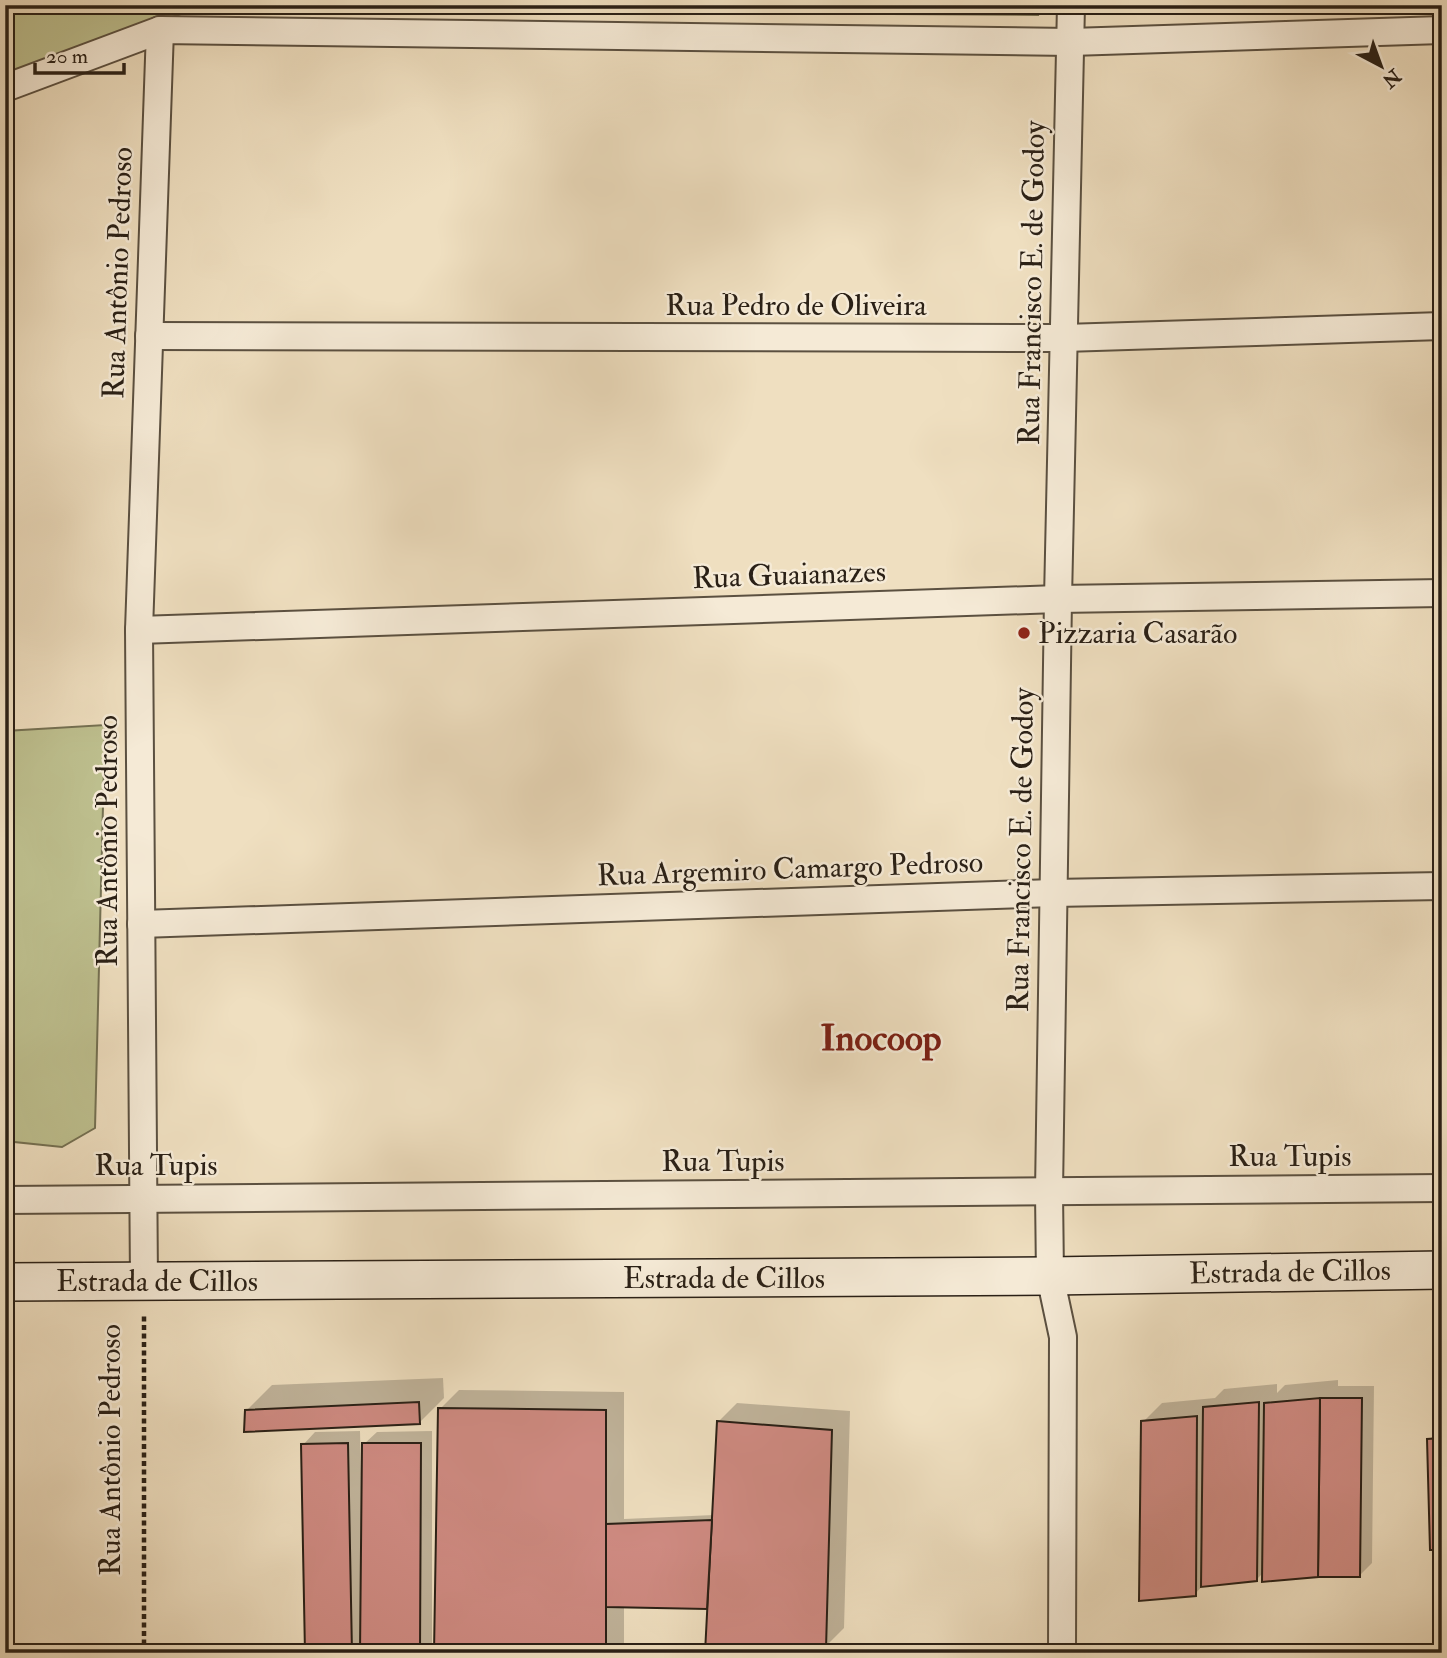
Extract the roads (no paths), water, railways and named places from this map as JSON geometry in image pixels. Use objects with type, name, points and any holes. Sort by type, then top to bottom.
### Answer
[{"type":"main road","name":"Estrada de Cillos","points":[[5,1282],[1050,1276],[1442,1270]]},
{"type":"street","name":"Rua Francisco E. de Godoy","points":[[1062,1653],[1063,1337],[1050,1276],[1049,1192],[1071,5]]},
{"type":"street","points":[[5,88],[160,30],[1071,42],[1442,30]]},
{"type":"street","name":"Rua Antônio Pedroso","points":[[144,1281],[139,630],[160,30]]},
{"type":"street","name":"Rua Pedro de Oliveira","points":[[149,336],[1063,338],[1442,326]]},
{"type":"street","name":"Rua Guaianazes","points":[[139,630],[1058,599],[1442,593]]},
{"type":"street","name":"Rua Argemiro Camargo Pedroso","points":[[141,924],[1054,893],[1442,886]]},
{"type":"street","name":"Rua Tupis","points":[[5,1200],[1442,1188]]},
{"type":"place","name":"Pizzaria Casarão","points":[[1024,633]]},
{"type":"district","name":"Inocoop","points":[[881,1038]]}]
